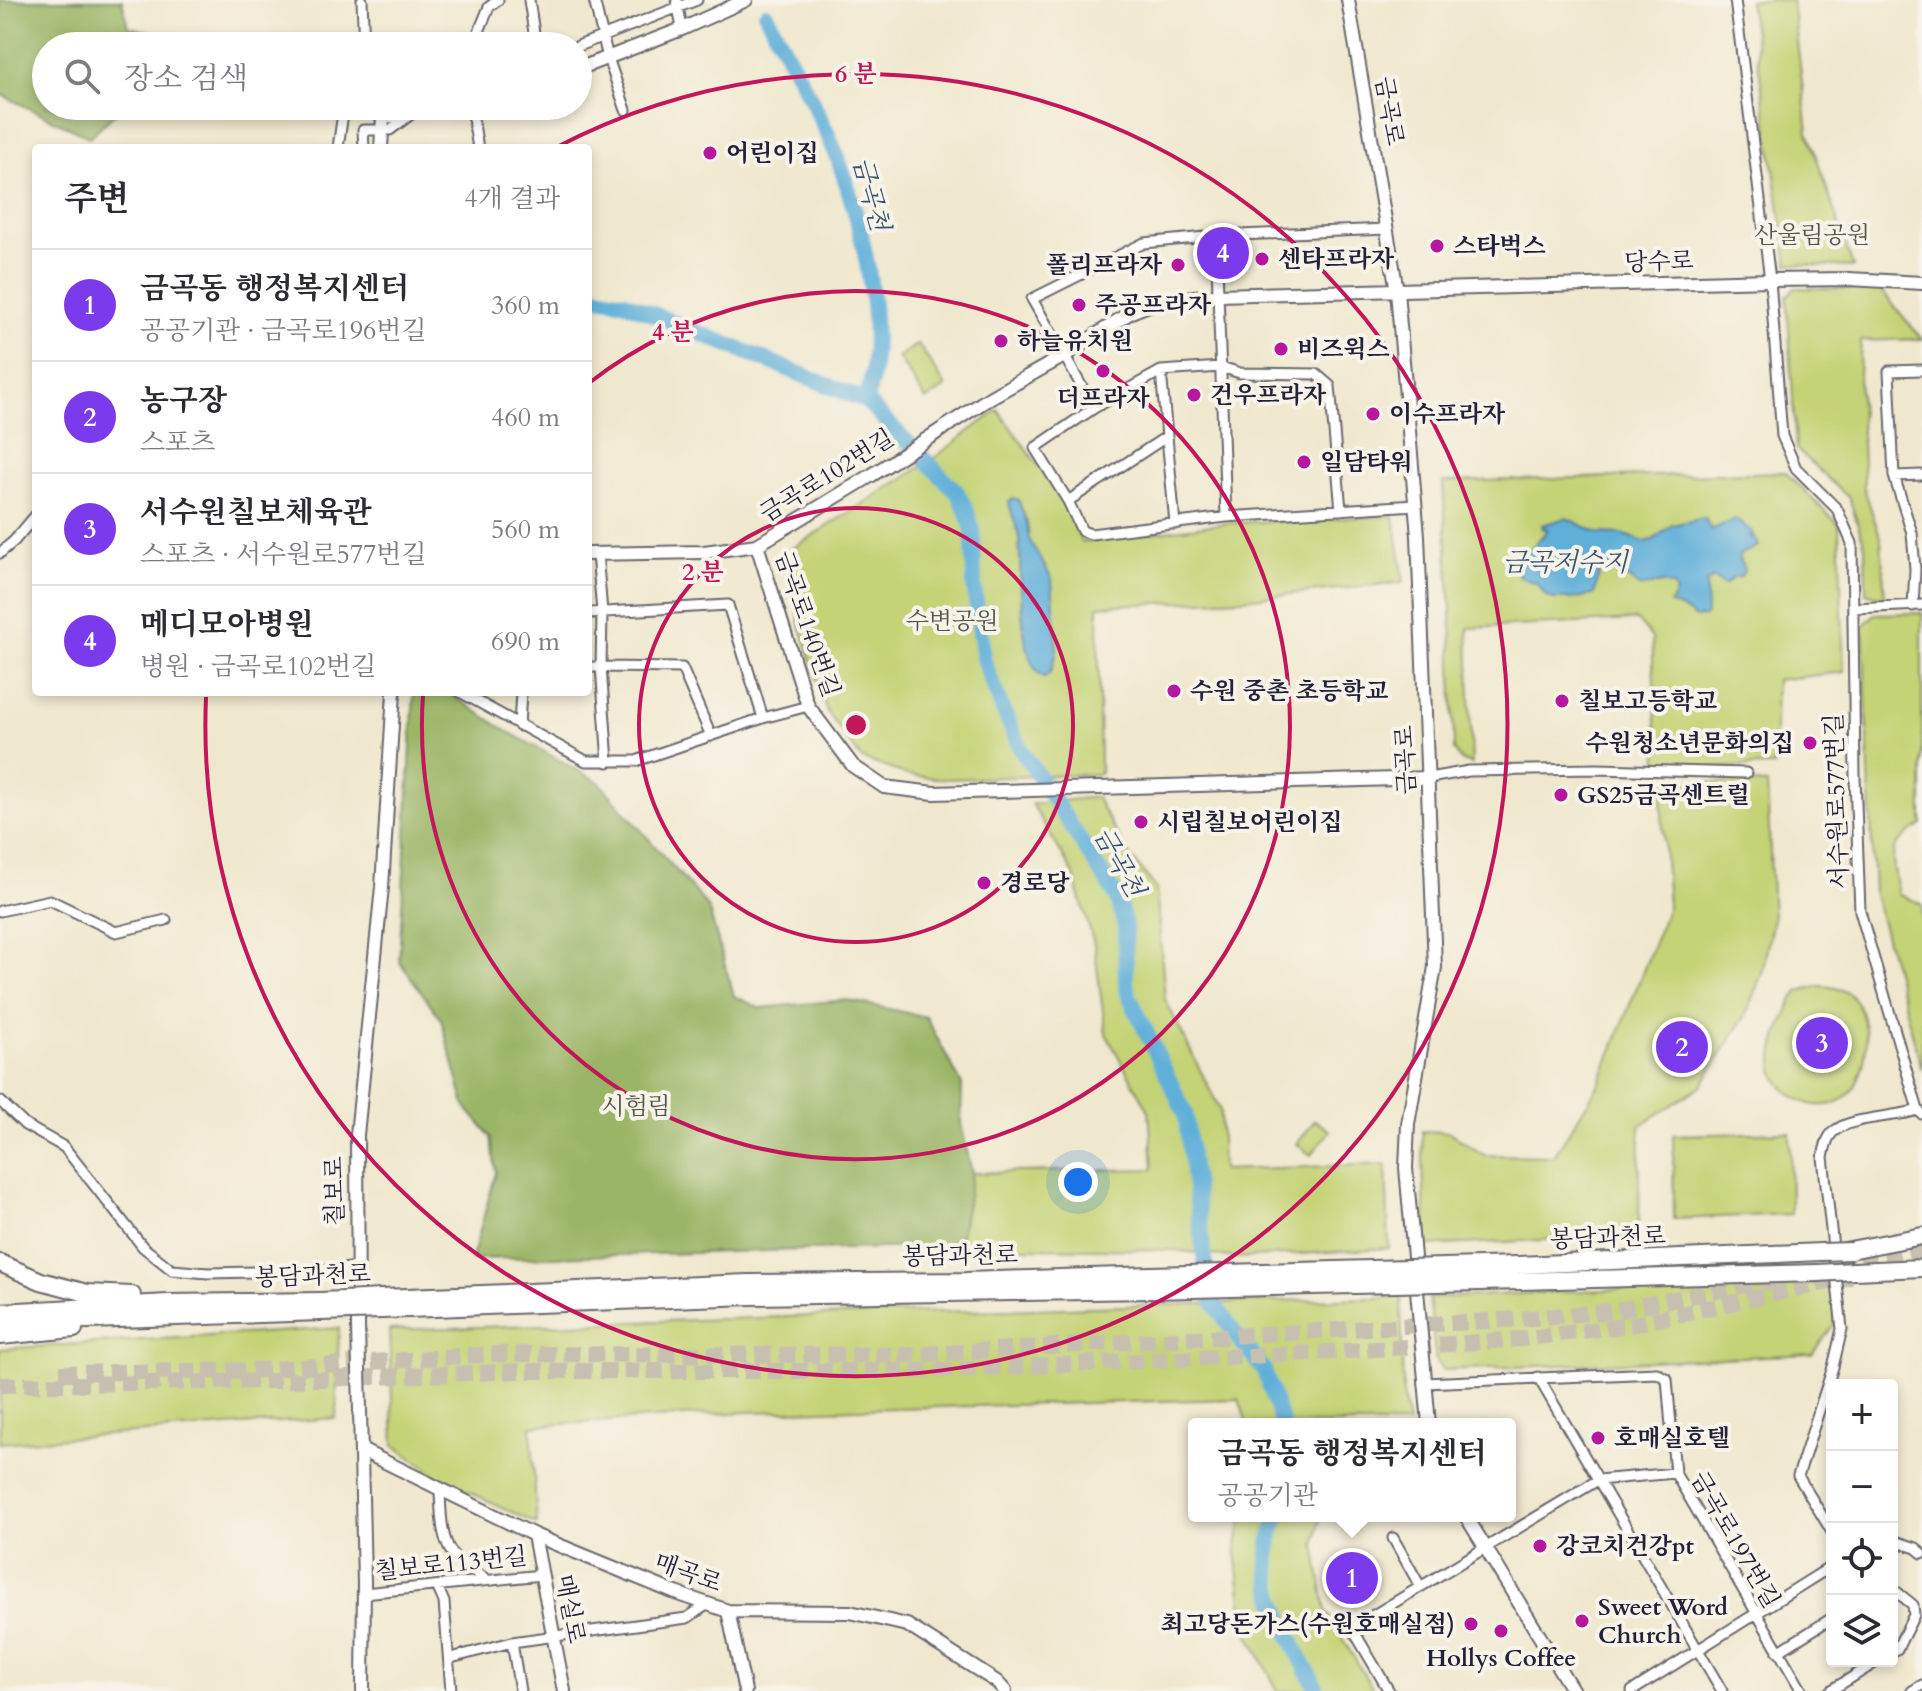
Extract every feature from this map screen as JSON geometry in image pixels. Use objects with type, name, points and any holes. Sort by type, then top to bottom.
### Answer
[{"type":"highway","points":[[1848,1251],[1922,1236]]},
{"type":"highway","name":"봉담과천로","points":[[1519,1273],[1922,1248]]},
{"type":"highway","points":[[0,1263],[41,1281],[87,1293],[137,1295],[168,1310]]},
{"type":"highway","name":"봉담과천로","points":[[0,1312],[321,1307],[748,1283],[1151,1283],[1519,1273],[1818,1273],[1922,1268]]},
{"type":"highway","points":[[0,1336],[126,1326],[168,1310]]},
{"type":"highway","name":"봉담과천로","points":[[0,1323],[168,1310]]},
{"type":"street","points":[[362,0],[362,32]]},
{"type":"street","points":[[479,32],[489,7],[498,0]]},
{"type":"street","points":[[529,0],[534,32]]},
{"type":"street","points":[[594,0],[608,58],[626,110]]},
{"type":"street","points":[[592,40],[677,4],[697,0]]},
{"type":"street","points":[[592,64],[746,0]]},
{"type":"street","name":"금곡로","points":[[1348,0],[1397,291],[1416,505],[1435,967],[1408,1124],[1406,1168],[1428,1418]]},
{"type":"street","name":"서수원로577번길","points":[[1735,0],[1770,280],[1782,436],[1796,468],[1837,509],[1852,543],[1860,911],[1920,1112],[1847,1124],[1832,1133],[1823,1157],[1842,1329],[1798,1476],[1827,1523]]},
{"type":"street","points":[[677,4],[682,29]]},
{"type":"street","points":[[339,144],[342,120]]},
{"type":"street","points":[[381,144],[382,120]]},
{"type":"street","points":[[364,144],[363,130],[390,130],[403,120]]},
{"type":"street","points":[[473,120],[477,144]]},
{"type":"street","points":[[1094,408],[1032,299],[1144,243],[1216,236],[1387,229]]},
{"type":"street","points":[[1216,236],[1226,517]]},
{"type":"street","name":"당수로","points":[[1397,291],[1770,280],[1849,279],[1922,283]]},
{"type":"street","name":"금곡로102번길","points":[[593,554],[704,552],[757,545],[1131,312],[1161,300],[1217,295],[1397,291]]},
{"type":"street","points":[[1341,510],[1330,386],[1316,374],[1240,373],[1221,367],[1161,371],[1094,408],[1035,448],[1068,501],[1082,531],[1091,534],[1226,517],[1341,510],[1416,505]]},
{"type":"street","points":[[1853,608],[1917,606],[1919,568],[1912,533],[1894,476],[1889,371],[1922,370]]},
{"type":"street","points":[[1161,371],[1175,524]]},
{"type":"street","points":[[1068,501],[1166,437]]},
{"type":"street","points":[[1894,476],[1922,475]]},
{"type":"street","points":[[0,556],[32,520]]},
{"type":"street","points":[[0,556],[32,526]]},
{"type":"street","name":"금곡로140번길","points":[[757,545],[808,706],[853,766],[884,787],[934,793],[1429,778]]},
{"type":"street","points":[[593,554],[602,612],[601,667],[608,762]]},
{"type":"street","points":[[592,613],[728,605],[763,718]]},
{"type":"street","points":[[592,667],[682,668],[711,736]]},
{"type":"street","name":"칠보로","points":[[363,1691],[357,1135],[382,887],[394,696]]},
{"type":"street","points":[[467,696],[586,761],[608,762],[636,761],[808,706]]},
{"type":"street","points":[[519,726],[521,696]]},
{"type":"street","points":[[1429,778],[1469,771],[1597,769],[1727,770],[1746,773]]},
{"type":"street","points":[[0,911],[50,900],[116,932],[166,920]]},
{"type":"street","points":[[0,1101],[25,1125],[64,1147],[143,1247],[172,1270],[208,1273],[358,1267]]},
{"type":"street","points":[[1424,1383],[1663,1374],[1667,1379],[1675,1473]]},
{"type":"street","points":[[1538,1377],[1722,1691]]},
{"type":"street","name":"매곡로","points":[[361,1450],[534,1535],[728,1611],[850,1612],[907,1625],[997,1682],[1005,1691]]},
{"type":"street","name":"금곡로197번길","points":[[1389,1691],[1352,1628],[1598,1480],[1675,1473],[1802,1691]]},
{"type":"street","points":[[440,1491],[442,1520],[454,1556],[487,1581]]},
{"type":"street","points":[[1469,1522],[1573,1691]]},
{"type":"street","name":"매실로","points":[[534,1535],[564,1691]]},
{"type":"street","points":[[1393,1538],[1420,1586]]},
{"type":"street","points":[[1898,1542],[1922,1553]]},
{"type":"street","points":[[1632,1691],[1826,1570]]},
{"type":"street","name":"칠보로113번길","points":[[364,1593],[542,1575]]},
{"type":"street","points":[[437,1586],[444,1602],[451,1658],[451,1691]]},
{"type":"street","points":[[1898,1593],[1913,1605],[1914,1615],[1898,1647]]},
{"type":"street","points":[[451,1658],[512,1642],[687,1618],[708,1604]]},
{"type":"street","points":[[728,1611],[745,1691]]},
{"type":"street","points":[[1778,1652],[1826,1622]]},
{"type":"street","points":[[512,1642],[520,1691]]},
{"type":"street","points":[[1830,1691],[1868,1667]]},
{"type":"street","points":[[1912,1691],[1922,1685]]},
{"type":"green space","points":[[0,0],[122,0],[128,27],[153,32],[32,32],[32,109],[0,94]]},
{"type":"green space","name":"산울림공원","points":[[1749,0],[1792,0],[1808,132],[1853,267],[1788,264]]},
{"type":"green space","points":[[54,120],[108,120],[89,137]]},
{"type":"green space","points":[[1795,288],[1880,289],[1922,339],[1861,341],[1859,375],[1864,488],[1881,540],[1885,599],[1866,593],[1865,546],[1849,498],[1796,449],[1787,296]]},
{"type":"green space","points":[[918,344],[946,387],[926,400],[898,357]]},
{"type":"green space","name":"수변공원","points":[[998,410],[1058,492],[1082,542],[1228,523],[1394,516],[1404,582],[1242,599],[1098,606],[1100,774],[944,779],[908,775],[862,759],[827,712],[799,621],[798,594],[785,553],[926,464]]},
{"type":"green space","points":[[1785,472],[1839,525],[1844,672],[1776,680],[1774,766],[1669,768],[1658,765],[1652,638],[1637,620],[1468,628],[1472,764],[1460,760],[1454,750],[1451,612],[1443,482]]},
{"type":"green space","points":[[1922,613],[1922,825],[1901,840],[1893,862],[1899,895],[1922,904],[1922,1069],[1874,894],[1863,626],[1875,614]]},
{"type":"green space","name":"시험림","points":[[414,696],[453,696],[507,731],[599,782],[708,907],[734,996],[760,1008],[846,1000],[926,1017],[962,1085],[961,1124],[972,1173],[959,1246],[472,1259],[496,1172],[491,1137],[465,1106],[441,1019],[399,961]]},
{"type":"green space","points":[[1660,781],[1767,784],[1773,919],[1762,973],[1746,1015],[1702,1085],[1640,1126],[1639,1235],[1426,1246],[1422,1131],[1449,1132],[1484,1155],[1554,1156],[1599,1084],[1668,907]]},
{"type":"green space","points":[[1096,797],[1124,848],[1156,888],[1165,999],[1220,1110],[1222,1170],[1386,1164],[1389,1248],[1239,1258],[1172,1250],[959,1247],[972,1173],[1153,1169],[1149,1111],[1106,1034],[1094,944],[1073,873],[1032,804]]},
{"type":"green space","points":[[1818,986],[1841,990],[1852,997],[1860,1010],[1866,1037],[1859,1079],[1848,1095],[1826,1105],[1814,1105],[1791,1094],[1775,1075],[1773,1063],[1777,1039],[1793,999],[1799,991]]},
{"type":"green space","points":[[1315,1120],[1330,1131],[1311,1155],[1297,1144]]},
{"type":"green space","points":[[1790,1132],[1791,1214],[1674,1219],[1673,1135]]},
{"type":"green space","points":[[1832,1283],[1835,1323],[1812,1354],[1443,1370],[1436,1362],[1429,1298]]},
{"type":"green space","points":[[1401,1297],[1403,1394],[1407,1418],[1245,1418],[1239,1399],[745,1412],[531,1426],[537,1524],[438,1477],[394,1445],[389,1330]]},
{"type":"green space","points":[[339,1328],[336,1418],[0,1443],[0,1349]]},
{"type":"green space","points":[[1241,1522],[1320,1522],[1315,1545],[1326,1611],[1374,1691],[1278,1691],[1245,1627],[1236,1552]]},
{"type":"water","points":[[1018,499],[1029,539],[1052,579],[1057,651],[1050,673],[1044,677],[1035,668],[1025,635],[1019,538],[1009,502]]},
{"type":"water","name":"금곡저수지","points":[[1566,518],[1598,533],[1622,534],[1645,542],[1653,540],[1672,525],[1705,518],[1711,530],[1735,519],[1754,533],[1754,537],[1749,535],[1758,546],[1739,555],[1744,571],[1741,577],[1733,578],[1725,585],[1713,578],[1706,583],[1705,617],[1695,618],[1670,604],[1676,593],[1673,586],[1663,583],[1641,587],[1602,562],[1594,595],[1553,599],[1546,596],[1537,583],[1519,577],[1518,569],[1527,554],[1526,550],[1530,550],[1547,531],[1542,525]]},
{"type":"waterway","name":"금곡천","points":[[766,14],[813,102],[837,156],[855,213],[874,311],[875,343],[866,401]]},
{"type":"waterway","name":"금곡천","points":[[592,296],[624,302],[866,401],[957,492],[973,531],[974,587],[984,661],[1022,751],[1117,897],[1125,926],[1129,996],[1185,1113],[1208,1285],[1213,1301],[1264,1370],[1280,1418]]},
{"type":"waterway","name":"금곡천","points":[[1277,1522],[1268,1561],[1271,1584],[1286,1628],[1318,1691]]},
{"type":"tunnel","points":[[1837,1267],[1922,1249]]},
{"type":"tunnel","points":[[0,1385],[273,1381],[521,1371],[926,1371],[1333,1352],[1521,1339],[1630,1325],[1851,1277]]},
{"type":"tunnel","points":[[60,1373],[256,1370],[490,1354],[908,1355],[1613,1311],[1783,1278]]},
{"type":"place","name":"어린이집","points":[[710,153]]},
{"type":"place","name":"스타벅스","points":[[1437,246]]},
{"type":"place","name":"메디모아병원","points":[[1223,253]]},
{"type":"place","name":"센타프라자","points":[[1262,259]]},
{"type":"place","name":"폴리프라자","points":[[1178,265]]},
{"type":"place","name":"주공프라자","points":[[1079,305]]},
{"type":"place","name":"하늘유치원","points":[[1001,341]]},
{"type":"place","name":"비즈윅스","points":[[1281,349]]},
{"type":"place","name":"더프라자","points":[[1103,371]]},
{"type":"place","name":"건우프라자","points":[[1194,395]]},
{"type":"place","name":"이수프라자","points":[[1373,414]]},
{"type":"place","name":"일담타워","points":[[1304,462]]},
{"type":"place","name":"수원 중촌 초등학교","points":[[1174,691]]},
{"type":"place","name":"칠보고등학교","points":[[1562,701]]},
{"type":"place","name":"수원청소년문화의집","points":[[1810,743]]},
{"type":"place","name":"GS25금곡센트럴","points":[[1561,795]]},
{"type":"place","name":"시립칠보어린이집","points":[[1141,822]]},
{"type":"place","name":"경로당","points":[[984,883]]},
{"type":"place","name":"서수원칠보체육관","points":[[1822,1043]]},
{"type":"place","name":"농구장","points":[[1682,1047]]},
{"type":"place","name":"호매실호텔","points":[[1598,1438]]},
{"type":"place","name":"강코치건강pt","points":[[1540,1546]]},
{"type":"place","name":"금곡동 행정복지센터","points":[[1352,1578]]},
{"type":"place","name":"Sweet Word Church","points":[[1582,1621]]},
{"type":"place","name":"최고당돈가스(수원호매실점)","points":[[1471,1624]]},
{"type":"place","name":"Hollys Coffee","points":[[1501,1631]]}]
